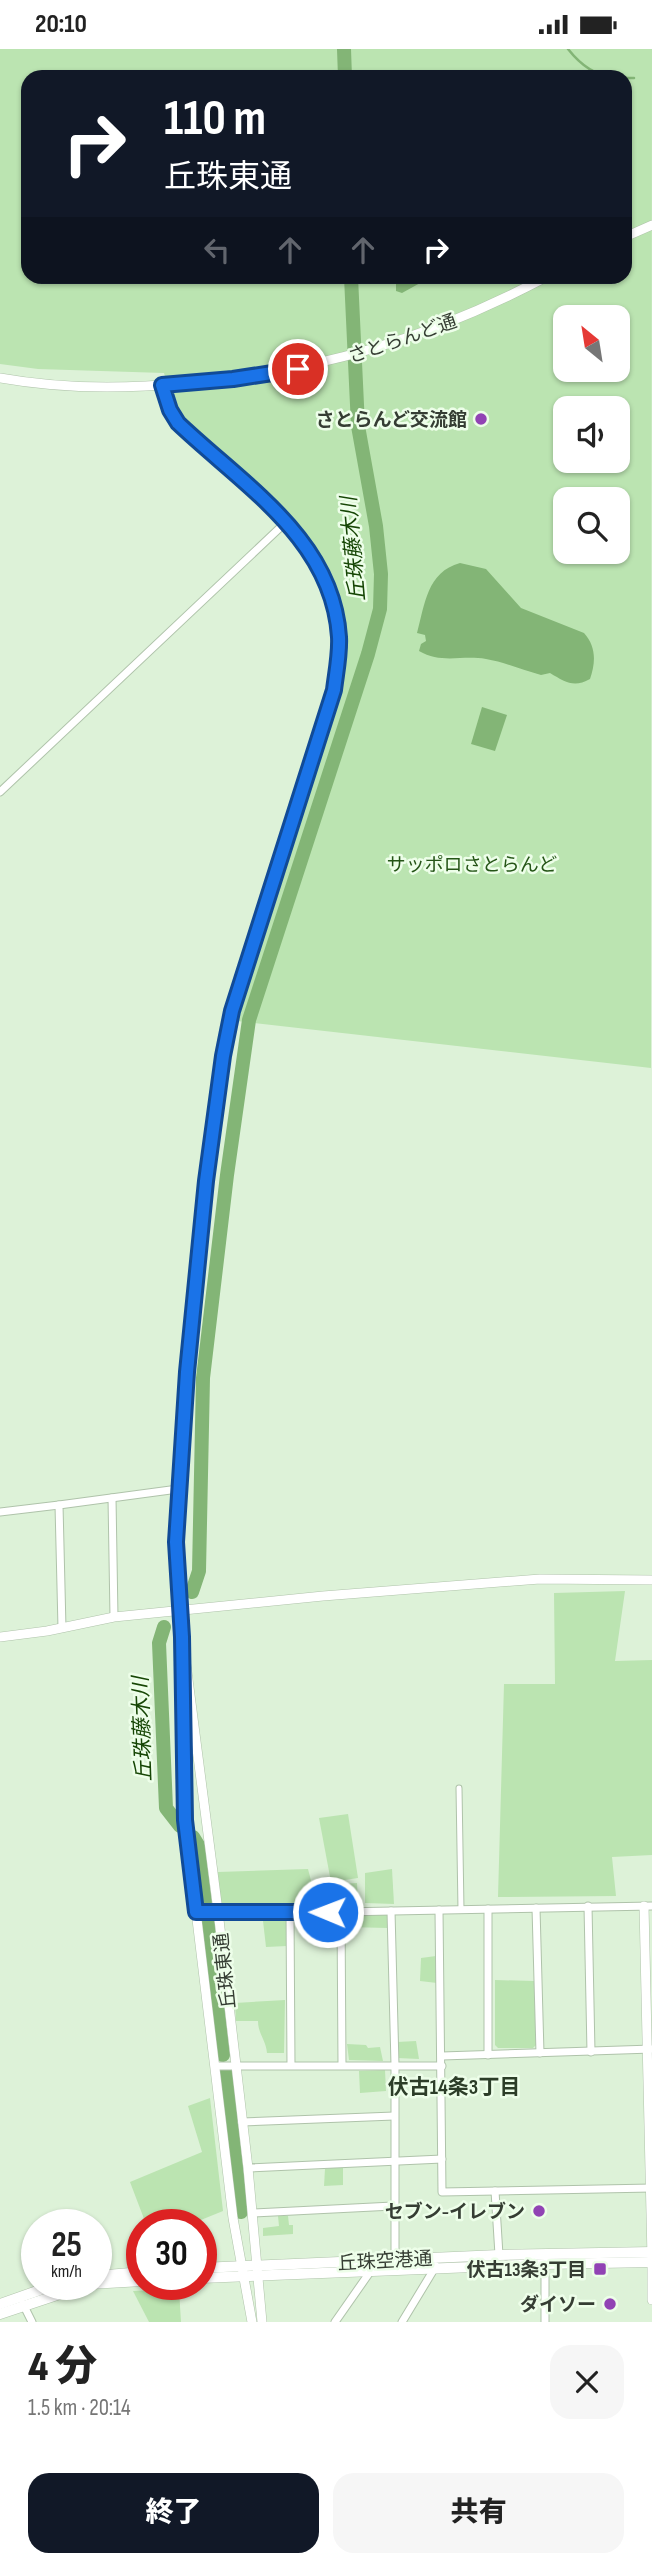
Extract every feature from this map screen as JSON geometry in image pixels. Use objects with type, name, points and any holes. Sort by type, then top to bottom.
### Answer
[{"type":"main road","name":"丘珠空港通","points":[[217,2267],[243,2266],[258,2271],[370,2271],[499,2255],[652,2252]]},
{"type":"main road","name":"丘珠空港通","points":[[217,2278],[246,2277],[258,2271],[395,2260],[545,2264],[652,2261]]},
{"type":"main road","points":[[0,2304],[90,2284],[126,2282]]},
{"type":"main road","points":[[0,2314],[21,2301]]},
{"type":"street","points":[[632,234],[652,225]]},
{"type":"street","name":"さとらんど通","points":[[0,377],[66,385],[118,387],[233,379],[365,352],[421,334],[475,312],[532,284]]},
{"type":"street","points":[[162,385],[170,410],[178,423],[286,522],[303,541],[320,566],[330,591],[339,638],[334,690],[237,991],[227,1034],[206,1181],[178,1489],[176,1542],[178,1610],[182,1637]]},
{"type":"street","points":[[0,792],[286,522]]},
{"type":"street","points":[[0,1512],[178,1489]]},
{"type":"street","points":[[111,1498],[114,1617]]},
{"type":"street","points":[[59,1505],[62,1627]]},
{"type":"street","points":[[0,1637],[114,1617],[178,1610],[540,1579],[652,1580]]},
{"type":"street","name":"丘珠東通","points":[[182,1637],[187,1845],[233,2218],[246,2277],[252,2322]]},
{"type":"street","name":"丘珠東通","points":[[182,1637],[218,1911],[248,2168],[262,2322]]},
{"type":"street","points":[[459,1788],[461,1910]]},
{"type":"street","points":[[588,1906],[590,2052]]},
{"type":"street","points":[[196,1912],[648,1906],[652,2299]]},
{"type":"street","points":[[536,1908],[540,2053]]},
{"type":"street","points":[[488,1909],[488,2055]]},
{"type":"street","points":[[439,1910],[443,2192],[651,2188]]},
{"type":"street","points":[[290,1911],[291,2065]]},
{"type":"street","points":[[391,1911],[395,2260]]},
{"type":"street","points":[[341,1912],[342,2065]]},
{"type":"street","points":[[442,2056],[650,2049]]},
{"type":"street","points":[[216,2066],[442,2066]]},
{"type":"street","points":[[242,2122],[394,2116]]},
{"type":"street","points":[[248,2168],[442,2159]]},
{"type":"street","points":[[495,2191],[499,2255]]},
{"type":"street","points":[[252,2213],[393,2206]]},
{"type":"street","points":[[402,2322],[436,2263]]},
{"type":"street","points":[[545,2264],[545,2322]]},
{"type":"street","points":[[335,2322],[370,2271]]},
{"type":"street","points":[[21,2301],[32,2322]]},
{"type":"green space","name":"サッポロさとらんど","points":[[0,49],[652,49],[651,1068],[237,1021],[235,1017],[246,978],[337,701],[343,668],[343,619],[336,591],[325,565],[307,535],[186,423],[172,402],[164,373],[38,369],[0,364]]},
{"type":"green space","points":[[625,1591],[615,1661],[652,1660],[652,1855],[612,1857],[616,1896],[498,1897],[504,1684],[555,1684],[554,1593]]},
{"type":"green space","points":[[348,1814],[358,1878],[331,1882],[319,1818]]},
{"type":"green space","points":[[308,1869],[317,1904],[220,1907],[218,1872]]},
{"type":"green space","points":[[392,1869],[394,1904],[365,1903],[365,1873]]},
{"type":"green space","points":[[357,1883],[358,1903],[321,1903],[322,1885]]},
{"type":"green space","points":[[347,1915],[388,1915],[388,1928],[346,1927]]},
{"type":"green space","points":[[287,1920],[287,1946],[266,1947],[263,1921]]},
{"type":"green space","points":[[436,1956],[437,1983],[420,1981],[421,1958]]},
{"type":"green space","points":[[495,1980],[534,1981],[536,2045],[533,2048],[498,2048],[495,2045]]},
{"type":"green space","points":[[285,2000],[284,2053],[267,2053],[258,2021],[236,2021],[235,2003]]},
{"type":"green space","points":[[416,2041],[419,2059],[397,2058],[397,2042]]},
{"type":"green space","points":[[347,2044],[380,2047],[383,2061],[349,2060]]},
{"type":"green space","points":[[385,2070],[386,2091],[360,2093],[359,2071]]},
{"type":"green space","points":[[210,2098],[223,2211],[217,2213],[217,2209],[140,2209],[130,2182],[202,2152],[188,2106]]},
{"type":"green space","points":[[343,2166],[343,2185],[324,2186],[325,2169]]},
{"type":"green space","points":[[278,2216],[288,2216],[289,2225],[293,2225],[293,2234],[263,2236],[263,2228],[279,2226]]},
{"type":"green space","points":[[138,2300],[180,2300],[181,2322],[149,2322]]},
{"type":"shaded area","points":[[396,284],[418,284],[402,293],[396,291]]},
{"type":"shaded area","points":[[460,563],[486,569],[521,608],[584,633],[591,643],[594,655],[590,679],[570,683],[550,673],[541,675],[493,660],[435,657],[419,651],[421,644],[426,641],[425,635],[417,633],[429,591],[440,574]]},
{"type":"shaded area","points":[[482,707],[507,715],[495,751],[471,744]]},
{"type":"waterway","name":"丘珠藤木川","points":[[344,49],[345,70]]},
{"type":"waterway","points":[[568,49],[592,70]]},
{"type":"waterway","name":"丘珠藤木川","points":[[192,1592],[199,1571],[203,1378],[249,1020],[368,654],[380,609],[381,574],[376,526],[358,426],[351,284]]},
{"type":"waterway","name":"丘珠藤木川","points":[[164,1627],[159,1643],[166,1808],[180,1826]]},
{"type":"waterway","name":"丘珠藤木川","points":[[193,1837],[198,1845],[205,1902]]},
{"type":"waterway","name":"丘珠藤木川","points":[[207,1916],[223,2055]]},
{"type":"waterway","name":"丘珠藤木川","points":[[226,2074],[241,2212]]},
{"type":"place","name":"さとらんど交流館","points":[[481,419]]},
{"type":"place","name":"セブン-イレブン","points":[[539,2211]]},
{"type":"place","name":"伏古13条3丁目","points":[[600,2269]]},
{"type":"place","name":"ダイソー","points":[[610,2304]]},
{"type":"district","name":"伏古14条3丁目","points":[[454,2087]]},
{"type":"route","points":[[298,369],[233,379],[162,385],[170,410],[178,423],[262,499],[303,541],[320,566],[330,591],[339,638],[334,690],[237,991],[223,1056],[206,1181],[187,1372],[176,1542],[178,1610],[182,1637],[185,1820],[196,1912],[328,1912]]}]
